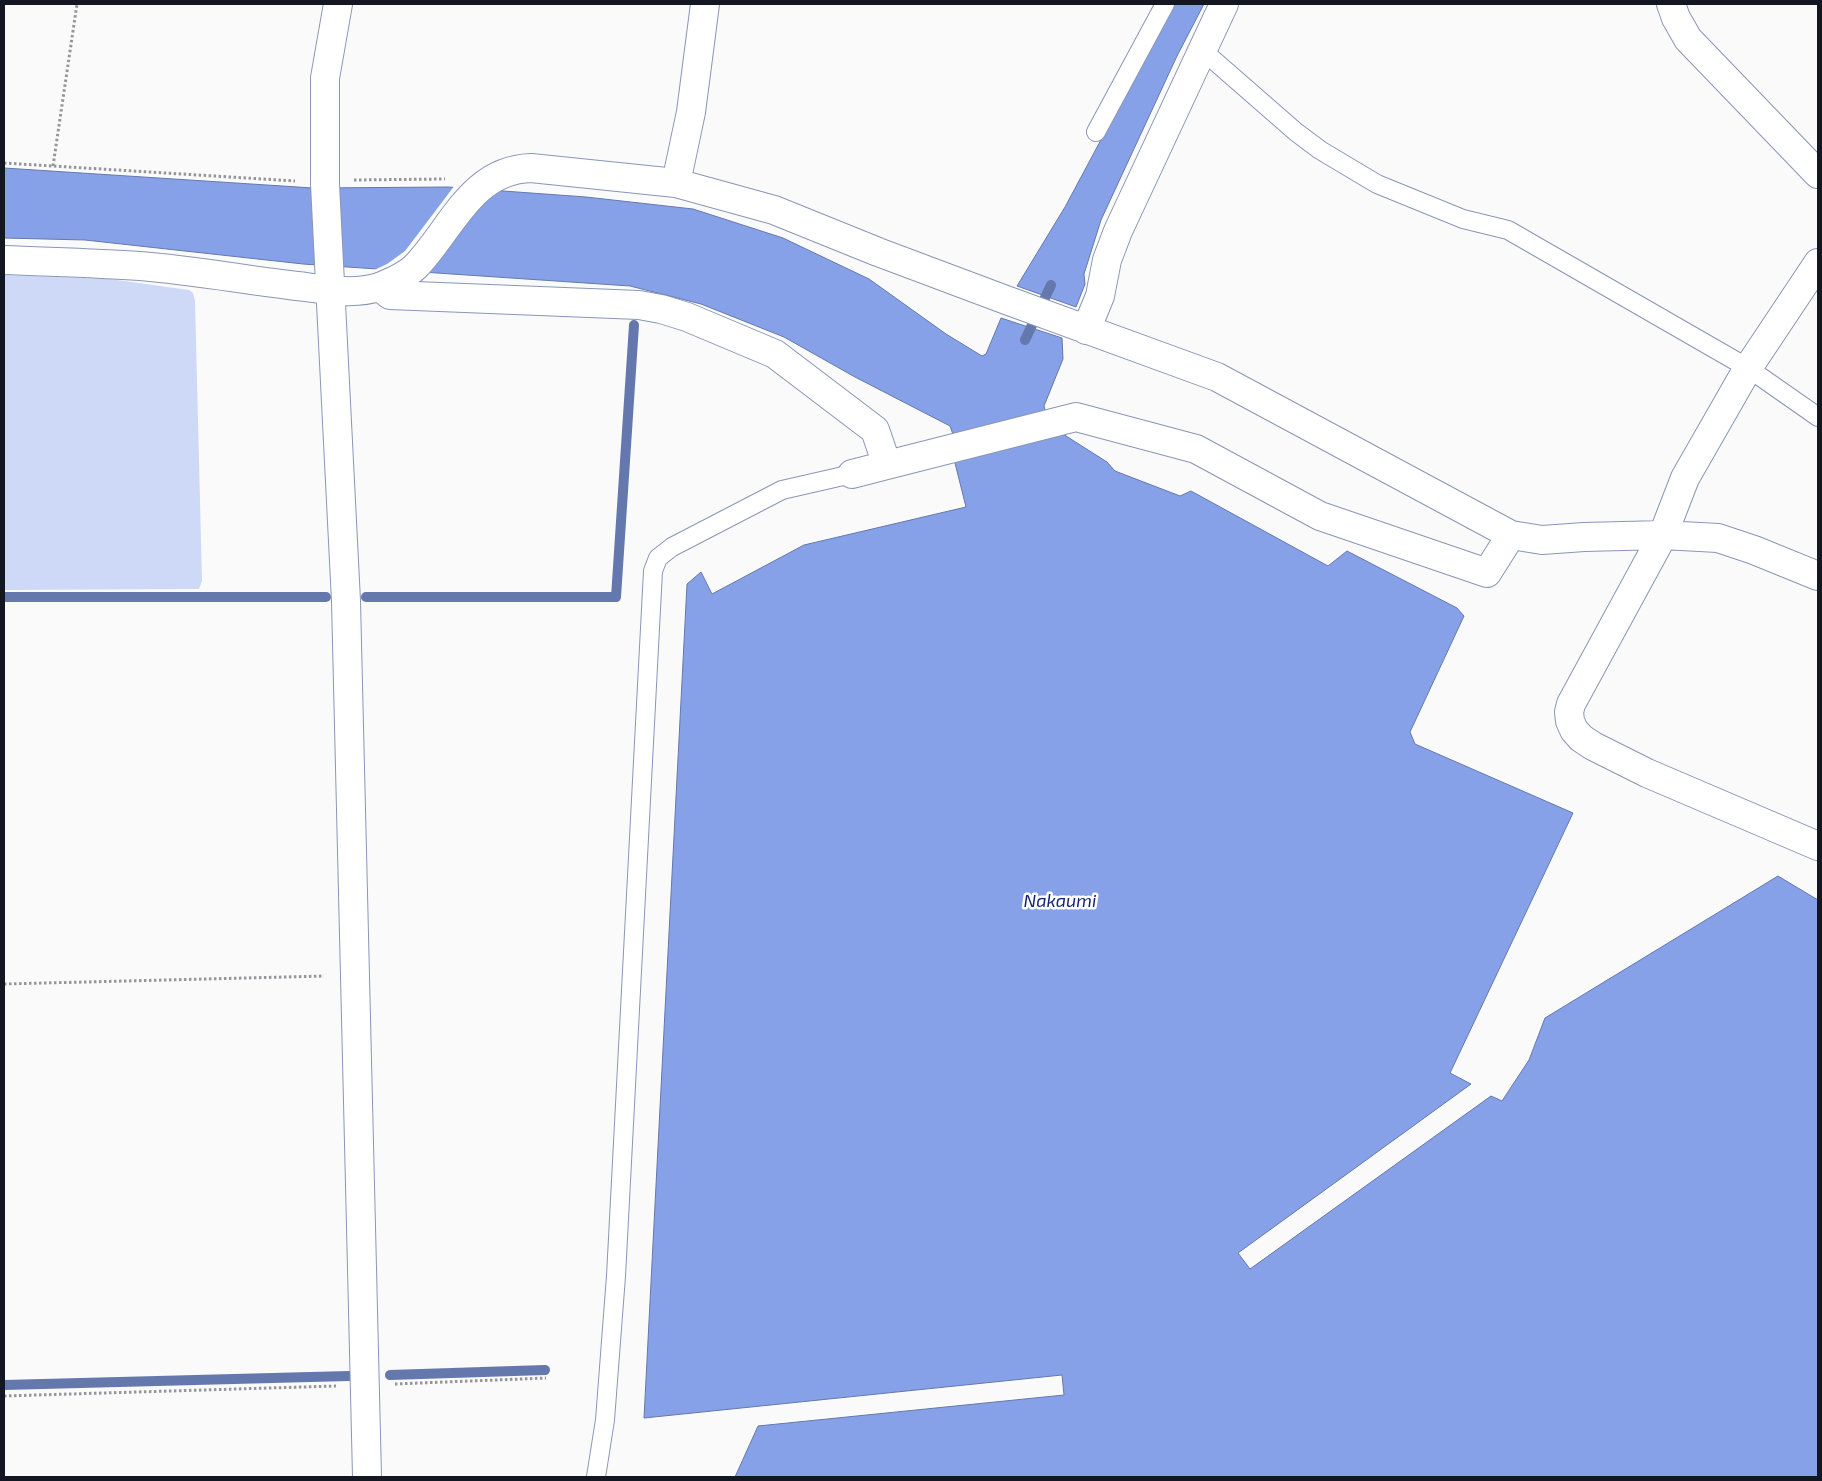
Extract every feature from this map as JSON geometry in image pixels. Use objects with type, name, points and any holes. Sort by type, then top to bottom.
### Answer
[{"type":"street","points":[[338,4],[325,78],[325,183],[346,601],[367,1477]]},
{"type":"street","points":[[676,183],[691,112],[705,4]]},
{"type":"street","points":[[1079,327],[1100,296],[1107,260],[1118,231],[1224,4]]},
{"type":"street","points":[[1672,4],[1676,18],[1688,39],[1818,174]]},
{"type":"street","points":[[4,260],[140,266],[330,281],[366,290],[388,283],[417,265],[468,200],[484,183],[508,172],[521,168],[531,168],[676,183],[774,210],[878,252],[1217,377],[1511,535],[1542,540],[1663,535],[1718,538],[1736,543],[1818,576]]},
{"type":"street","points":[[1818,263],[1748,368],[1685,478],[1663,535],[1571,704],[1569,712],[1574,730],[1581,738],[1593,746],[1647,773],[1818,846]]},
{"type":"street","points":[[388,283],[390,294],[638,305],[662,308],[687,317],[776,354],[875,430],[887,465]]},
{"type":"street","points":[[852,474],[1076,417],[1196,449],[1320,516],[1487,573],[1511,535]]},
{"type":"lane","points":[[1096,132],[1165,4]]},
{"type":"lane","points":[[1202,50],[1296,132],[1320,150],[1377,184],[1463,219],[1508,230],[1748,368],[1818,417]]},
{"type":"lane","points":[[596,1477],[605,1420],[616,1276],[654,571],[658,558],[672,547],[782,490],[852,474]]},
{"type":"path","points":[[53,166],[77,4]]},
{"type":"path","points":[[4,163],[325,183],[443,178],[484,183]]},
{"type":"path","points":[[4,984],[355,975]]},
{"type":"path","points":[[4,1396],[546,1378]]},
{"type":"shaded area","points":[[4,275],[110,279],[189,290],[193,293],[195,301],[202,581],[199,589],[4,590]]},
{"type":"water","points":[[1174,4],[1204,4],[1177,56],[1101,220],[1084,274],[1085,284],[1076,307],[1017,286],[1065,207]]},
{"type":"water","points":[[4,168],[313,188],[448,187],[586,197],[693,209],[783,238],[869,279],[946,334],[982,356],[986,354],[1001,318],[1062,338],[1063,359],[1044,406],[1048,420],[956,443],[950,426],[855,377],[784,337],[701,304],[630,286],[303,264],[85,240],[4,238]]},
{"type":"water","name":"Nakaumi","points":[[1055,429],[1107,462],[1115,471],[1180,496],[1191,491],[1328,566],[1347,551],[1457,608],[1464,616],[1410,732],[1415,744],[1573,813],[1450,1073],[1471,1084],[1238,1253],[1250,1269],[1491,1096],[1502,1101],[1529,1060],[1545,1018],[1778,876],[1818,900],[1818,1477],[735,1477],[758,1426],[1064,1395],[1062,1375],[644,1418],[687,584],[701,572],[712,594],[804,545],[966,507],[953,455]]},
{"type":"pier","points":[[455,185],[505,188],[478,207],[426,274],[372,271],[387,264],[405,251]]},
{"type":"waterway","points":[[1025,340],[1051,285]]},
{"type":"waterway","points":[[366,597],[616,597],[634,325]]},
{"type":"waterway","points":[[4,597],[326,597]]},
{"type":"waterway","points":[[390,1375],[545,1370]]},
{"type":"waterway","points":[[4,1385],[349,1376]]}]
